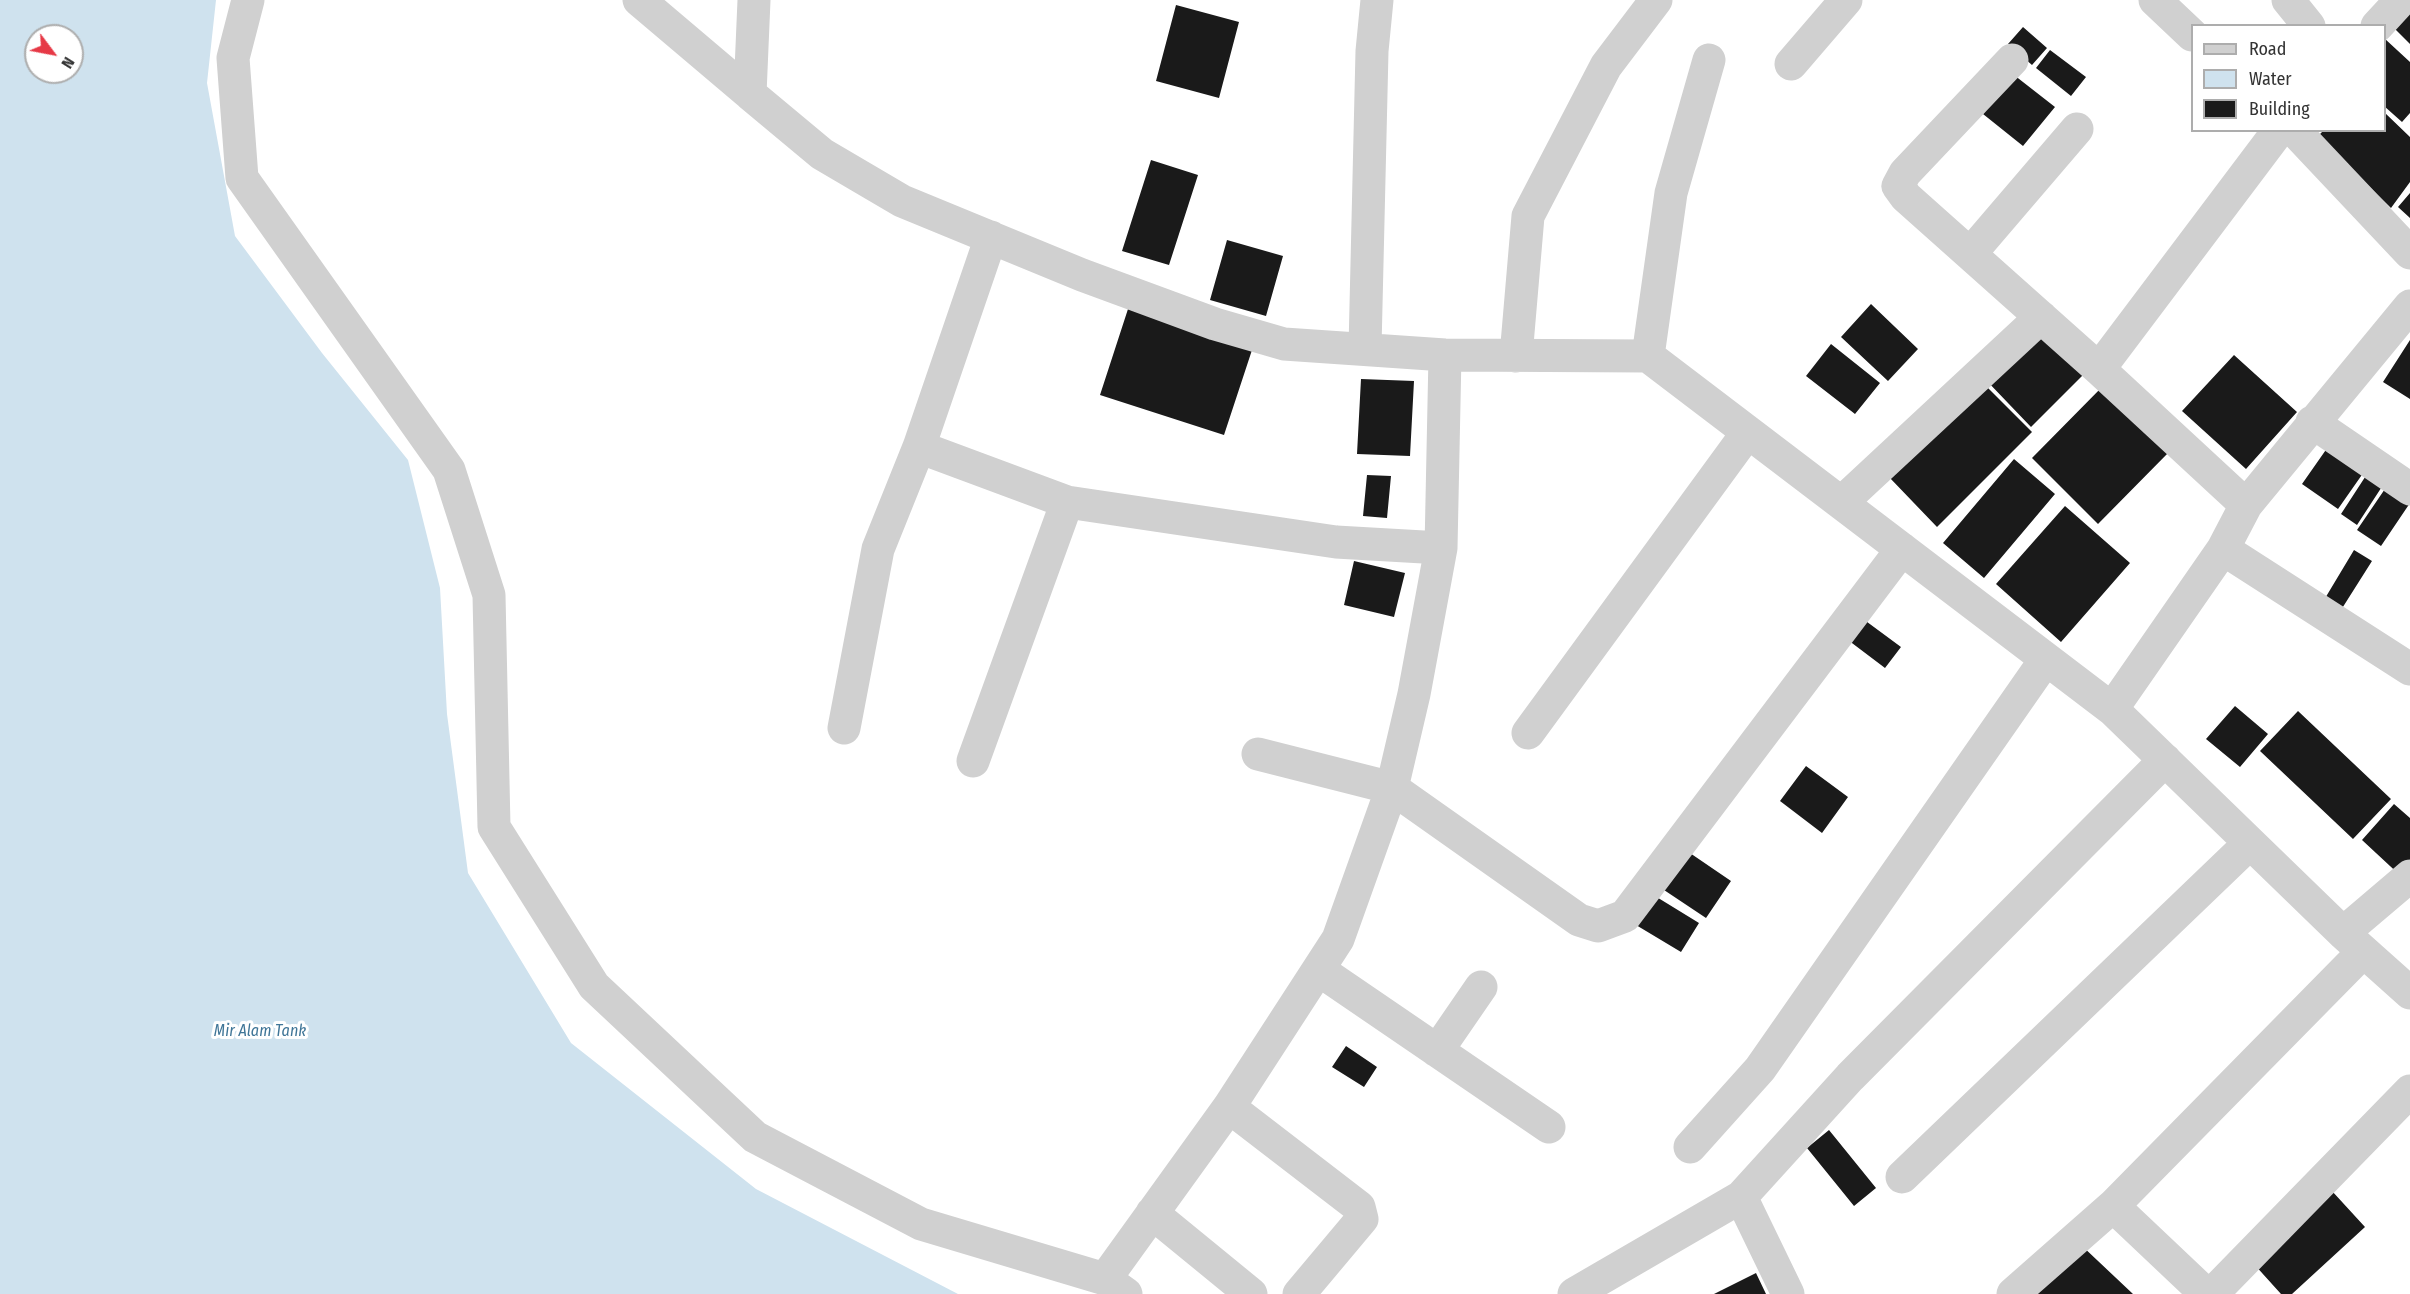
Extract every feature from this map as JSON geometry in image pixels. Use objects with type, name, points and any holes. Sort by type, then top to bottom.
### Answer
[{"type":"street","points":[[248,0],[233,58],[242,178],[449,470],[489,595],[494,827],[594,986],[755,1137],[921,1224],[1116,1287],[1152,1214],[1229,1107],[1338,939],[1392,788],[1414,694],[1441,548],[1445,355]]},
{"type":"street","points":[[639,0],[822,154],[902,201],[1082,275],[1215,324],[1284,344],[1445,355],[1648,356],[2112,709],[2353,942],[2410,993]]},
{"type":"street","points":[[750,94],[754,0]]},
{"type":"street","points":[[1365,348],[1372,51],[1377,0]]},
{"type":"street","points":[[1516,356],[1528,216],[1606,66],[1656,0]]},
{"type":"street","points":[[1791,64],[1846,0]]},
{"type":"street","points":[[2155,0],[2191,33]]},
{"type":"street","points":[[2288,0],[2307,24]]},
{"type":"street","points":[[2379,24],[2401,0]]},
{"type":"street","points":[[1648,356],[1671,193],[1709,60]]},
{"type":"street","points":[[2012,60],[1905,173],[1898,186],[1906,197],[2099,369],[2246,505]]},
{"type":"street","points":[[1970,254],[2077,129]]},
{"type":"street","points":[[2099,369],[2277,132]]},
{"type":"street","points":[[2296,132],[2410,253]]},
{"type":"street","points":[[844,728],[878,549],[919,447],[991,237]]},
{"type":"street","points":[[2112,709],[2223,549],[2246,505],[2410,306]]},
{"type":"street","points":[[1841,503],[2041,317]]},
{"type":"street","points":[[2312,423],[2410,489]]},
{"type":"street","points":[[1528,732],[1748,432]]},
{"type":"street","points":[[919,447],[1068,502],[1336,542],[1441,548]]},
{"type":"street","points":[[973,761],[1068,502]]},
{"type":"street","points":[[1258,754],[1392,788],[1579,920],[1598,926],[1625,916],[1902,549]]},
{"type":"street","points":[[2223,549],[2410,669]]},
{"type":"street","points":[[1690,1147],[1760,1069],[2046,658]]},
{"type":"street","points":[[1574,1294],[1741,1197],[1850,1077],[2165,760]]},
{"type":"street","points":[[1902,1177],[2250,843]]},
{"type":"street","points":[[2013,1294],[2113,1206],[2410,876]]},
{"type":"street","points":[[1319,970],[1549,1127]]},
{"type":"street","points":[[1437,1051],[1481,987]]},
{"type":"street","points":[[2212,1294],[2410,1091]]},
{"type":"street","points":[[1229,1107],[1359,1207],[1362,1219],[1299,1294]]},
{"type":"street","points":[[1741,1197],[1788,1294]]},
{"type":"street","points":[[2113,1206],[2206,1294]]},
{"type":"street","points":[[1152,1214],[1251,1294]]},
{"type":"water","name":"Mir Alam Tank","points":[[0,0],[216,0],[207,83],[235,236],[322,353],[408,460],[440,588],[447,714],[468,873],[571,1043],[756,1189],[958,1294],[0,1294]]},
{"type":"building","points":[[2410,1],[2410,44],[2388,22]]},
{"type":"building","points":[[1176,5],[1239,22],[1219,98],[1156,81]]},
{"type":"building","points":[[2023,27],[2047,48],[2032,65],[2008,44]]},
{"type":"building","points":[[2386,40],[2410,62],[2410,113],[2402,122],[2386,108]]},
{"type":"building","points":[[2050,50],[2086,77],[2071,96],[2036,68]]},
{"type":"building","points":[[2014,75],[2055,107],[2023,146],[1983,114]]},
{"type":"building","points":[[2386,114],[2410,137],[2410,182],[2391,208],[2318,136],[2322,132],[2386,132]]},
{"type":"building","points":[[1151,160],[1198,175],[1169,265],[1122,251]]},
{"type":"building","points":[[2410,193],[2410,218],[2398,207]]},
{"type":"building","points":[[1227,240],[1283,256],[1266,316],[1210,300]]},
{"type":"building","points":[[1871,304],[1918,349],[1888,381],[1841,337]]},
{"type":"building","points":[[1128,309],[1252,350],[1224,435],[1100,395]]},
{"type":"building","points":[[2039,332],[2084,374],[2031,427],[1985,379]]},
{"type":"building","points":[[2410,340],[2410,399],[2383,382]]},
{"type":"building","points":[[1831,344],[1880,383],[1855,414],[1806,376]]},
{"type":"building","points":[[2234,355],[2297,412],[2246,469],[2182,411]]},
{"type":"building","points":[[1361,379],[1414,381],[1410,456],[1357,454]]},
{"type":"building","points":[[1983,383],[2032,432],[1937,527],[1889,477]]},
{"type":"building","points":[[2103,386],[2169,452],[2098,524],[2032,458]]},
{"type":"building","points":[[2330,444],[2366,469],[2338,509],[2302,484]]},
{"type":"building","points":[[2014,459],[2055,494],[1984,578],[1943,543]]},
{"type":"building","points":[[2369,471],[2385,482],[2357,525],[2341,514]]},
{"type":"building","points":[[1367,475],[1391,476],[1387,518],[1363,516]]},
{"type":"building","points":[[2389,483],[2410,503],[2381,546],[2357,530]]},
{"type":"building","points":[[2065,506],[2130,563],[2061,642],[1996,584]]},
{"type":"building","points":[[2354,550],[2372,561],[2341,610],[2324,600]]},
{"type":"building","points":[[1354,561],[1405,573],[1394,617],[1344,605]]},
{"type":"building","points":[[1859,616],[1901,647],[1885,668],[1844,637]]},
{"type":"building","points":[[2235,706],[2268,734],[2240,767],[2206,739]]},
{"type":"building","points":[[2298,711],[2391,799],[2353,839],[2260,751]]},
{"type":"building","points":[[1806,766],[1848,797],[1822,833],[1780,801]]},
{"type":"building","points":[[2394,804],[2410,818],[2410,873],[2404,879],[2362,840]]},
{"type":"building","points":[[1687,851],[1731,881],[1706,918],[1661,888]]},
{"type":"building","points":[[1655,896],[1699,923],[1681,952],[1636,925]]},
{"type":"building","points":[[1346,1046],[1377,1067],[1364,1087],[1332,1067]]},
{"type":"building","points":[[1829,1130],[1876,1188],[1854,1206],[1807,1148]]},
{"type":"building","points":[[2332,1191],[2365,1227],[2292,1294],[2281,1294],[2253,1263]]},
{"type":"building","points":[[2080,1244],[2133,1294],[2034,1294]]},
{"type":"building","points":[[1756,1273],[1766,1294],[1714,1294]]}]
